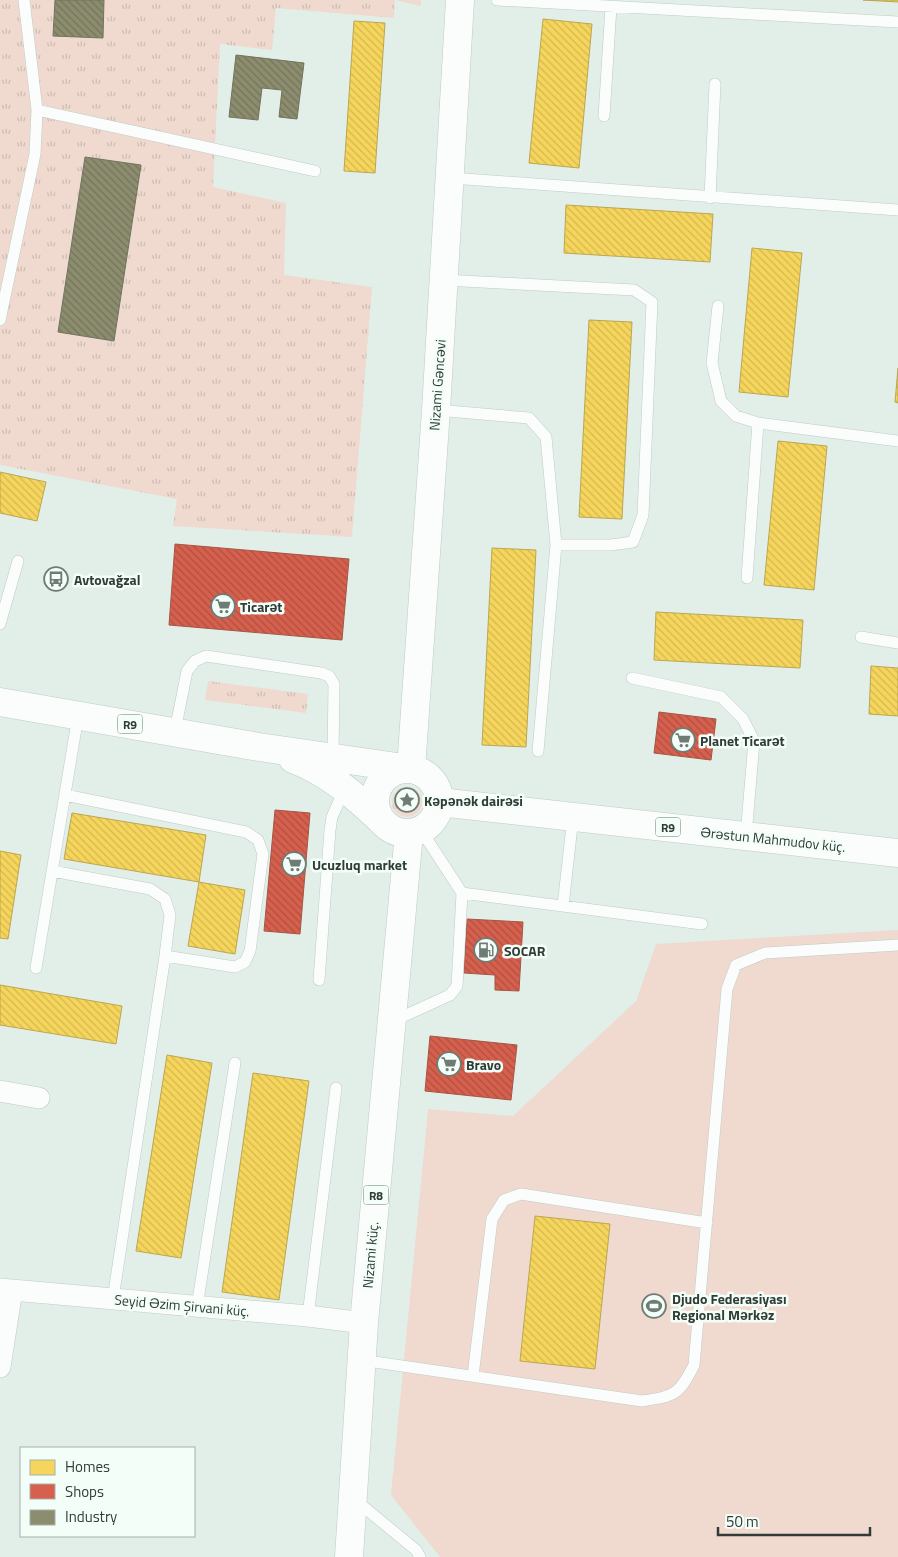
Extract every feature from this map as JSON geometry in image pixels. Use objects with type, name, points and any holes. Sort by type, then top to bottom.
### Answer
[{"type":"main road","name":"Nizami Gəncəvi","points":[[410,769],[436,410],[460,0]]},
{"type":"main road","name":"R9","points":[[0,702],[259,747]]},
{"type":"main road","points":[[259,747],[410,769],[422,772],[431,780],[437,790],[439,802],[437,813],[430,823],[406,830],[379,817],[375,806],[375,794],[380,783],[388,775],[399,770],[410,769]]},
{"type":"main road","points":[[259,747],[307,764],[345,788],[366,806],[406,830]]},
{"type":"main road","name":"Ərəstun Mahmudov küç.","points":[[439,802],[898,853]]},
{"type":"main road","name":"Nizami küç.","points":[[349,1557],[361,1360],[406,830]]},
{"type":"street","points":[[0,1091],[39,1098]]},
{"type":"street","name":"Seyid Əzim Şirvani küç.","points":[[6,1289],[308,1316],[364,1323]]},
{"type":"street","points":[[0,1367],[6,1289]]},
{"type":"lane","points":[[0,320],[35,154],[37,110],[24,0]]},
{"type":"lane","points":[[497,0],[898,22]]},
{"type":"lane","points":[[604,116],[611,7]]},
{"type":"lane","points":[[710,198],[715,84]]},
{"type":"lane","points":[[37,110],[315,171]]},
{"type":"lane","points":[[451,178],[898,210]]},
{"type":"lane","points":[[444,280],[634,290],[652,302],[642,515],[633,542],[611,545],[556,545]]},
{"type":"lane","points":[[718,306],[712,363],[721,401],[736,416],[758,423],[898,441]]},
{"type":"lane","points":[[436,410],[529,418],[546,437],[556,545],[538,751]]},
{"type":"lane","points":[[747,578],[758,423]]},
{"type":"lane","points":[[0,624],[18,561]]},
{"type":"lane","points":[[861,637],[898,643]]},
{"type":"lane","points":[[174,731],[187,671],[196,660],[206,656],[321,673],[329,676],[334,684],[333,758]]},
{"type":"lane","points":[[632,678],[721,697],[743,719],[754,741],[746,836]]},
{"type":"lane","points":[[36,968],[78,716]]},
{"type":"lane","points":[[319,980],[330,830],[332,817],[345,788]]},
{"type":"lane","points":[[65,795],[246,832],[258,840],[263,854],[250,951],[245,962],[235,967],[165,956]]},
{"type":"lane","points":[[563,906],[573,817]]},
{"type":"lane","points":[[406,830],[462,893],[702,924]]},
{"type":"lane","points":[[52,871],[150,889],[165,899],[170,915],[113,1299]]},
{"type":"lane","points":[[391,1022],[450,995],[457,986],[462,893]]},
{"type":"lane","points":[[361,1360],[642,1400],[668,1397],[684,1386],[694,1366],[728,989],[736,965],[765,953],[898,945]]},
{"type":"lane","points":[[197,1307],[235,1063]]},
{"type":"lane","points":[[308,1316],[336,1088]]},
{"type":"lane","points":[[473,1376],[492,1219],[504,1200],[521,1194],[707,1223]]},
{"type":"lane","points":[[352,1497],[416,1550],[420,1557]]},
{"type":"green space","points":[[0,0],[395,0],[394,18],[276,8],[272,50],[220,44],[213,187],[286,203],[284,275],[372,287],[352,537],[173,526],[177,499],[0,465]]},
{"type":"green space","points":[[395,0],[421,0],[421,6]]},
{"type":"green space","points":[[208,681],[308,694],[306,713],[205,700]]},
{"type":"green space","name":"Kəpənək dairəsi","points":[[407,787],[418,791],[422,802],[418,813],[407,817],[396,813],[392,802],[396,791]]},
{"type":"green space","name":"Djudo Federasiyası Regional Mərkəz","points":[[898,930],[898,1557],[440,1557],[391,1495],[428,1109],[513,1116],[636,1001],[656,944]]},
{"type":"building: Homes","points":[[863,0],[898,0],[898,2]]},
{"type":"building: Homes","points":[[543,19],[592,24],[579,168],[529,163]]},
{"type":"building: Homes","points":[[354,21],[385,23],[375,173],[344,171]]},
{"type":"building: Homes","points":[[566,205],[713,214],[710,262],[564,253]]},
{"type":"building: Homes","points":[[752,248],[802,253],[788,397],[739,392]]},
{"type":"building: Homes","points":[[589,320],[632,322],[622,519],[579,517]]},
{"type":"building: Homes","points":[[898,368],[898,403],[895,402]]},
{"type":"building: Homes","points":[[778,441],[827,446],[814,590],[764,585]]},
{"type":"building: Homes","points":[[0,472],[46,482],[37,521],[0,513]]},
{"type":"building: Homes","points":[[492,548],[536,550],[526,747],[482,745]]},
{"type":"building: Homes","points":[[656,612],[803,620],[800,668],[654,660]]},
{"type":"building: Homes","points":[[871,666],[898,668],[898,716],[869,714]]},
{"type":"building: Homes","points":[[72,813],[206,835],[199,882],[64,859]]},
{"type":"building: Homes","points":[[0,851],[21,855],[8,939],[0,938]]},
{"type":"building: Homes","points":[[199,882],[245,890],[235,954],[188,946]]},
{"type":"building: Homes","points":[[0,985],[122,1006],[116,1044],[0,1025]]},
{"type":"building: Homes","points":[[167,1055],[212,1063],[181,1258],[136,1251]]},
{"type":"building: Homes","points":[[253,1073],[309,1081],[279,1300],[222,1292]]},
{"type":"building: Homes","points":[[535,1216],[610,1224],[595,1369],[520,1361]]},
{"type":"building: Shops","points":[[175,544],[349,559],[342,640],[169,625]]},
{"type":"building: Shops","points":[[659,712],[716,719],[711,760],[654,753]]},
{"type":"building: Shops","points":[[275,810],[310,813],[300,934],[264,931]]},
{"type":"building: Shops","points":[[467,919],[523,922],[519,991],[495,990],[495,975],[464,973]]},
{"type":"building: Shops","points":[[430,1036],[517,1045],[511,1100],[425,1091]]},
{"type":"building: Industry","points":[[55,0],[104,0],[103,38],[53,36]]},
{"type":"building: Industry","points":[[236,55],[304,63],[297,119],[279,117],[282,90],[262,88],[258,120],[229,117]]},
{"type":"building: Industry","points":[[85,157],[141,165],[114,341],[58,332]]},
{"type":"place","name":"Avtovağzal","points":[[56,579]]},
{"type":"place","name":"Ticarət","points":[[223,606]]},
{"type":"place","name":"Planet Ticarət","points":[[683,740]]},
{"type":"place","name":"Kəpənək dairəsi","points":[[407,800]]},
{"type":"place","name":"Ucuzluq market","points":[[294,864]]},
{"type":"place","name":"SOCAR","points":[[486,950]]},
{"type":"place","name":"Bravo","points":[[449,1064]]},
{"type":"place","name":"Djudo Federasiyası Regional Mərkəz","points":[[654,1306]]}]
